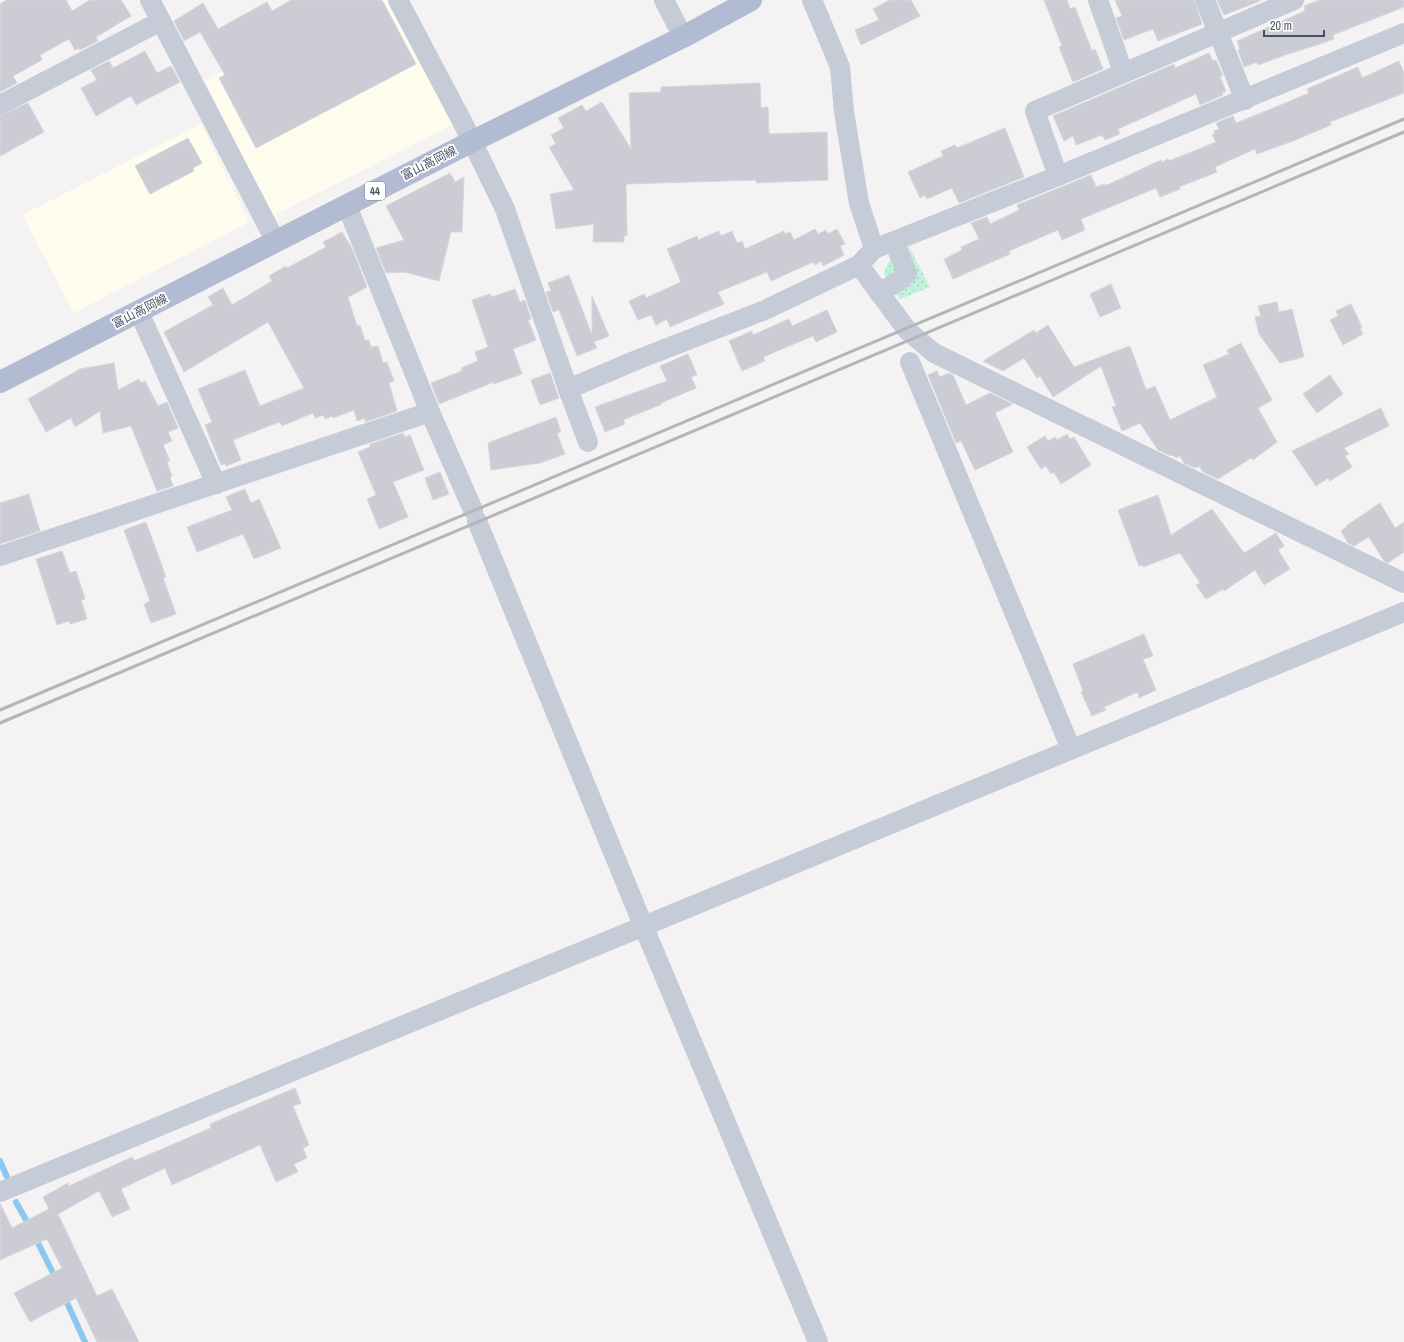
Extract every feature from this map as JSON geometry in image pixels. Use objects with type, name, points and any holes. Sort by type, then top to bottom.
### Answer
[{"type":"main road","name":"富山高岡線","points":[[0,382],[471,142],[683,37],[751,0]]},
{"type":"street","points":[[150,0],[276,242]]},
{"type":"street","points":[[398,0],[505,209],[588,442]]},
{"type":"street","points":[[664,0],[683,37]]},
{"type":"street","points":[[812,0],[840,66],[844,112],[859,204],[874,249]]},
{"type":"street","points":[[1098,0],[1123,72]]},
{"type":"street","points":[[1205,0],[1245,100]]},
{"type":"street","points":[[1058,176],[1035,111],[1294,0]]},
{"type":"street","points":[[0,105],[161,21]]},
{"type":"street","points":[[568,389],[639,359],[765,310],[860,265],[874,249],[1245,100],[1404,33]]},
{"type":"street","points":[[347,206],[430,412],[475,516],[643,925],[818,1342]]},
{"type":"street","points":[[879,293],[899,281],[907,273],[894,242]]},
{"type":"street","points":[[860,265],[907,330],[934,353],[1404,583]]},
{"type":"street","points":[[139,312],[216,484]]},
{"type":"street","points":[[910,362],[1071,749]]},
{"type":"street","points":[[0,556],[430,412]]},
{"type":"street","points":[[0,1192],[643,925],[1404,612]]},
{"type":"shaded area","points":[[362,0],[390,0],[456,123],[271,217],[205,81]]},
{"type":"shaded area","points":[[201,124],[249,222],[74,313],[22,215]]},
{"type":"green space","points":[[909,247],[930,287],[900,299],[890,286],[884,273],[890,260],[899,251]]},
{"type":"building","points":[[7,0],[66,0],[72,11],[90,0],[121,0],[131,16],[96,37],[98,41],[80,50],[79,48],[75,50],[69,39],[40,55],[42,60],[13,76],[17,83],[0,92],[0,4]]},
{"type":"building","points":[[291,0],[382,0],[416,64],[256,148],[219,78],[225,75],[200,32],[184,41],[174,21],[203,3],[218,29],[267,2],[272,11]]},
{"type":"building","points":[[890,0],[911,0],[920,16],[861,45],[855,30],[879,20],[873,9]]},
{"type":"building","points":[[1044,0],[1067,0],[1070,9],[1075,7],[1092,51],[1095,49],[1103,69],[1073,82],[1059,47],[1062,46]]},
{"type":"building","points":[[1115,0],[1194,0],[1202,24],[1158,41],[1153,29],[1124,40],[1116,18],[1122,16]]},
{"type":"building","points":[[1217,0],[1260,0],[1260,1],[1224,15]]},
{"type":"building","points":[[1320,0],[1404,0],[1404,7],[1333,35],[1334,39],[1258,65],[1257,62],[1244,67],[1238,50],[1240,49],[1237,41],[1305,11],[1304,6]]},
{"type":"building","points":[[145,51],[157,73],[171,66],[180,82],[136,105],[131,96],[96,116],[81,88],[97,80],[91,70],[109,61],[113,68]]},
{"type":"building","points":[[1209,53],[1213,61],[1216,60],[1223,76],[1220,77],[1226,91],[1222,93],[1223,95],[1200,105],[1196,94],[1118,129],[1120,134],[1105,140],[1102,135],[1076,145],[1073,136],[1064,141],[1053,116],[1174,64],[1175,68]]},
{"type":"building","points":[[1399,61],[1404,73],[1404,93],[1330,122],[1331,125],[1293,141],[1257,154],[1255,149],[1215,167],[1217,172],[1179,187],[1180,189],[1160,197],[1156,188],[1081,219],[1085,230],[1062,240],[1058,230],[1009,251],[1010,254],[953,279],[944,259],[962,250],[961,247],[979,239],[971,223],[987,217],[990,224],[1019,210],[1017,205],[1091,175],[1096,187],[1105,184],[1105,186],[1161,160],[1162,162],[1168,159],[1169,161],[1216,142],[1212,135],[1215,134],[1214,131],[1219,129],[1216,123],[1233,116],[1236,123],[1309,93],[1307,89],[1358,67],[1362,78]]},
{"type":"building","points":[[760,83],[761,108],[768,107],[769,134],[827,132],[828,180],[756,183],[756,180],[626,184],[627,236],[624,235],[624,242],[593,242],[594,224],[556,229],[550,194],[574,190],[549,147],[556,144],[551,135],[564,128],[558,118],[582,105],[586,111],[602,102],[631,149],[629,93],[661,92],[661,87]]},
{"type":"building","points":[[28,103],[44,132],[0,156],[0,116]]},
{"type":"building","points":[[1005,128],[1024,177],[959,203],[952,188],[927,199],[925,195],[920,198],[908,172],[943,156],[941,151],[955,145],[957,148]]},
{"type":"building","points":[[188,138],[202,163],[193,168],[194,171],[150,194],[135,166]]},
{"type":"building","points":[[450,173],[455,182],[464,177],[462,232],[451,232],[439,281],[404,272],[386,273],[376,248],[404,240],[386,206]]},
{"type":"building","points":[[815,229],[818,234],[826,230],[828,234],[837,229],[845,244],[840,246],[844,255],[823,266],[821,261],[815,265],[813,262],[771,281],[767,272],[718,292],[724,304],[670,327],[667,319],[656,325],[651,315],[638,320],[629,301],[644,294],[646,298],[681,282],[667,249],[697,236],[698,240],[719,231],[721,236],[732,231],[737,243],[742,241],[745,249],[784,231],[785,234],[790,232],[794,240]]},
{"type":"building","points":[[342,232],[352,248],[367,287],[348,297],[357,326],[360,325],[365,341],[369,340],[371,347],[378,346],[383,363],[387,362],[394,381],[389,383],[397,411],[365,422],[365,418],[357,421],[354,410],[333,418],[332,416],[325,419],[323,415],[315,418],[313,413],[282,426],[280,422],[233,440],[241,460],[226,466],[225,463],[221,465],[205,425],[212,422],[198,389],[245,370],[260,406],[304,388],[268,322],[184,372],[164,332],[213,305],[208,297],[223,288],[232,305],[272,281],[269,276],[286,266],[287,268],[326,247],[323,242]]},
{"type":"building","points":[[569,275],[592,335],[592,296],[609,336],[594,342],[597,348],[577,356],[559,310],[553,312],[546,292],[551,291],[548,283]]},
{"type":"building","points":[[1111,284],[1121,308],[1100,317],[1090,294]]},
{"type":"building","points":[[515,289],[520,302],[525,300],[531,319],[528,320],[536,340],[513,349],[522,374],[494,384],[494,382],[439,404],[431,383],[462,371],[461,368],[478,361],[475,352],[488,347],[472,300],[490,294],[492,297]]},
{"type":"building","points":[[1277,302],[1279,312],[1292,309],[1304,357],[1280,363],[1259,334],[1255,317],[1261,316],[1258,306]]},
{"type":"building","points":[[1351,304],[1362,327],[1360,328],[1363,334],[1343,345],[1330,320],[1338,316],[1336,311]]},
{"type":"building","points":[[827,310],[837,332],[816,342],[813,336],[763,357],[765,361],[742,371],[729,341],[752,331],[753,335],[789,319],[792,326]]},
{"type":"building","points":[[1048,325],[1074,367],[1130,346],[1146,390],[1155,386],[1170,420],[1217,397],[1203,365],[1229,354],[1227,350],[1241,343],[1272,400],[1258,408],[1277,442],[1253,460],[1251,458],[1218,479],[1203,472],[1199,466],[1195,468],[1184,463],[1180,456],[1176,458],[1173,455],[1171,456],[1158,450],[1140,423],[1122,431],[1112,407],[1116,406],[1101,366],[1053,397],[1040,376],[1037,378],[1024,358],[1003,371],[983,361],[1034,330],[1036,333]]},
{"type":"building","points":[[688,354],[697,375],[691,377],[696,388],[623,420],[625,424],[605,432],[595,407],[667,381],[660,366]]},
{"type":"building","points":[[114,363],[118,390],[139,379],[141,383],[145,381],[158,406],[167,402],[178,428],[168,432],[172,441],[163,445],[170,461],[167,462],[172,476],[170,477],[173,486],[157,491],[131,426],[103,433],[100,411],[75,427],[71,418],[46,432],[28,399],[80,369]]},
{"type":"building","points":[[937,371],[940,377],[949,373],[953,375],[966,405],[990,393],[1013,404],[995,413],[1013,452],[975,470],[961,441],[956,443],[928,375]]},
{"type":"building","points":[[550,373],[559,398],[540,405],[531,380]]},
{"type":"building","points":[[1330,375],[1343,394],[1317,413],[1303,394]]},
{"type":"building","points":[[1381,408],[1389,426],[1344,448],[1349,454],[1345,456],[1352,467],[1330,481],[1328,478],[1316,486],[1292,451]]},
{"type":"building","points":[[556,417],[561,432],[557,433],[565,454],[540,463],[491,470],[488,443]]},
{"type":"building","points":[[403,433],[405,437],[410,435],[424,470],[393,482],[408,517],[379,529],[367,499],[376,495],[358,452],[370,447],[370,444]]},
{"type":"building","points":[[1067,434],[1070,439],[1074,437],[1091,465],[1061,484],[1054,472],[1051,474],[1046,466],[1041,469],[1027,447],[1045,436],[1048,441],[1055,437],[1057,440]]},
{"type":"building","points":[[440,472],[449,494],[433,500],[425,478]]},
{"type":"building","points":[[245,489],[251,503],[259,499],[281,548],[254,559],[243,534],[197,552],[187,527],[232,510],[226,497]]},
{"type":"building","points":[[29,494],[40,531],[0,544],[0,503]]},
{"type":"building","points":[[1158,495],[1171,535],[1212,509],[1244,553],[1276,533],[1284,546],[1278,550],[1290,569],[1264,585],[1255,570],[1224,591],[1223,589],[1206,599],[1196,585],[1200,583],[1180,553],[1143,567],[1142,565],[1139,566],[1118,510]]},
{"type":"building","points":[[1380,503],[1395,528],[1404,522],[1404,552],[1388,563],[1384,561],[1369,537],[1354,546],[1348,543],[1341,531]]},
{"type":"building","points":[[146,522],[166,577],[163,578],[176,614],[151,623],[144,604],[150,601],[124,530]]},
{"type":"building","points":[[62,551],[70,573],[76,571],[85,599],[81,600],[87,619],[70,624],[69,621],[57,625],[36,559]]},
{"type":"building","points":[[1144,634],[1153,656],[1143,659],[1156,690],[1139,698],[1138,692],[1104,707],[1106,710],[1092,716],[1081,692],[1083,691],[1073,664]]},
{"type":"building","points":[[295,1088],[301,1103],[293,1106],[309,1145],[303,1148],[307,1158],[294,1164],[298,1172],[276,1182],[260,1145],[172,1185],[165,1168],[121,1189],[130,1209],[112,1217],[99,1191],[58,1214],[97,1296],[112,1289],[139,1342],[97,1342],[76,1298],[30,1322],[14,1293],[62,1268],[47,1239],[0,1260],[0,1203],[12,1228],[49,1209],[43,1197],[68,1183],[69,1186],[132,1157],[134,1161],[211,1128],[210,1124]]},
{"type":"waterway","points":[[0,1161],[7,1177]]},
{"type":"waterway","points":[[16,1202],[30,1227]]},
{"type":"waterway","points":[[35,1237],[56,1279]]},
{"type":"waterway","points":[[64,1296],[85,1342]]},
{"type":"railway","points":[[0,710],[1404,119]]},
{"type":"railway","points":[[0,723],[1404,132]]}]
